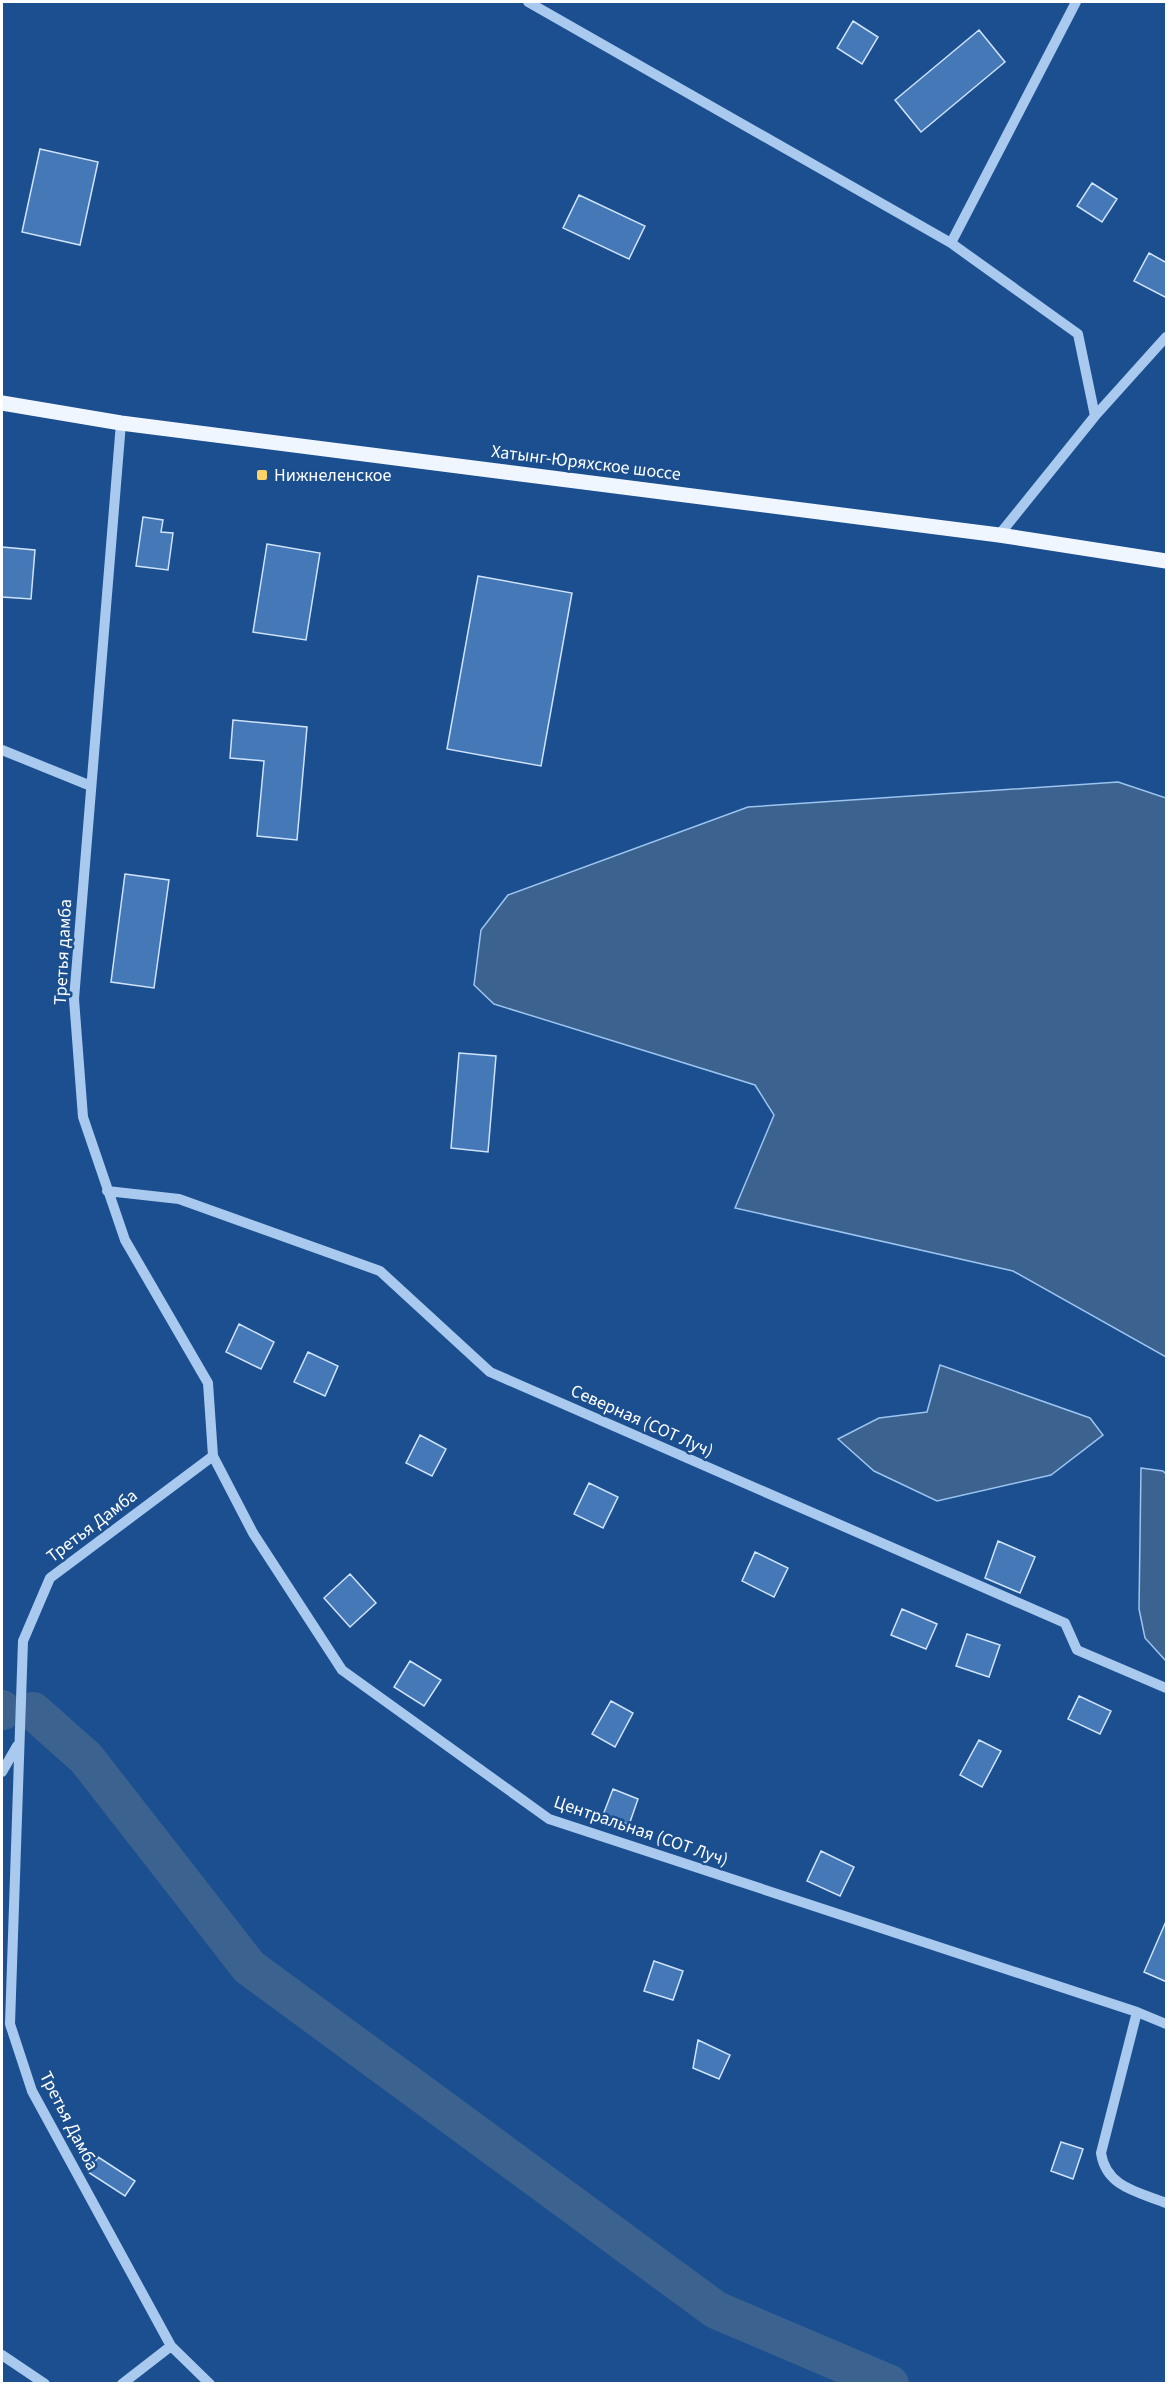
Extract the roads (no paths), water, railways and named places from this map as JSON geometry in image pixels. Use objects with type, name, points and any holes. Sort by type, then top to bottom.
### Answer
[{"type":"main road","name":"Хатынг-Юряхское шоссе","points":[[2,404],[121,423],[999,535],[1167,561]]},
{"type":"street","points":[[528,2],[951,243],[1078,334],[1095,416]]},
{"type":"street","points":[[951,243],[1076,2]]},
{"type":"street","points":[[999,535],[1095,416],[1167,337]]},
{"type":"street","name":"Третья дамба","points":[[121,423],[74,999],[83,1117],[125,1240],[208,1383],[213,1456]]},
{"type":"street","points":[[2,750],[91,786]]},
{"type":"street","name":"Северная (СОТ Луч)","points":[[107,1191],[179,1199],[380,1271],[490,1372],[1065,1623],[1077,1650],[1167,1688]]},
{"type":"street","name":"Третья Дамба","points":[[210,2384],[171,2346],[32,2091],[6,2026],[23,1641],[50,1578],[213,1456]]},
{"type":"street","name":"Центральная (СОТ Луч)","points":[[213,1456],[253,1533],[342,1670],[549,1819],[1137,2012],[1167,2024]]},
{"type":"street","points":[[2,1772],[18,1746]]},
{"type":"street","points":[[1137,2012],[1101,2153],[1102,2160],[1108,2176],[1116,2182],[1167,2203]]},
{"type":"street","points":[[122,2384],[171,2346]]},
{"type":"street","points":[[2,2355],[45,2384]]},
{"type":"water","points":[[1118,782],[1166,798],[1166,1357],[1013,1271],[735,1208],[774,1115],[755,1085],[494,1004],[474,985],[481,930],[508,895],[748,807]]},
{"type":"water","points":[[940,1365],[1090,1418],[1103,1435],[1051,1475],[937,1501],[874,1471],[838,1439],[879,1418],[927,1412]]},
{"type":"water","points":[[1141,1468],[1163,1471],[1166,1474],[1166,1661],[1145,1638],[1139,1609]]},
{"type":"waterway","points":[[33,1711],[86,1758],[249,1967],[716,2310],[890,2384]]},
{"type":"place","name":"Нижнеленское","points":[[262,475]]}]
